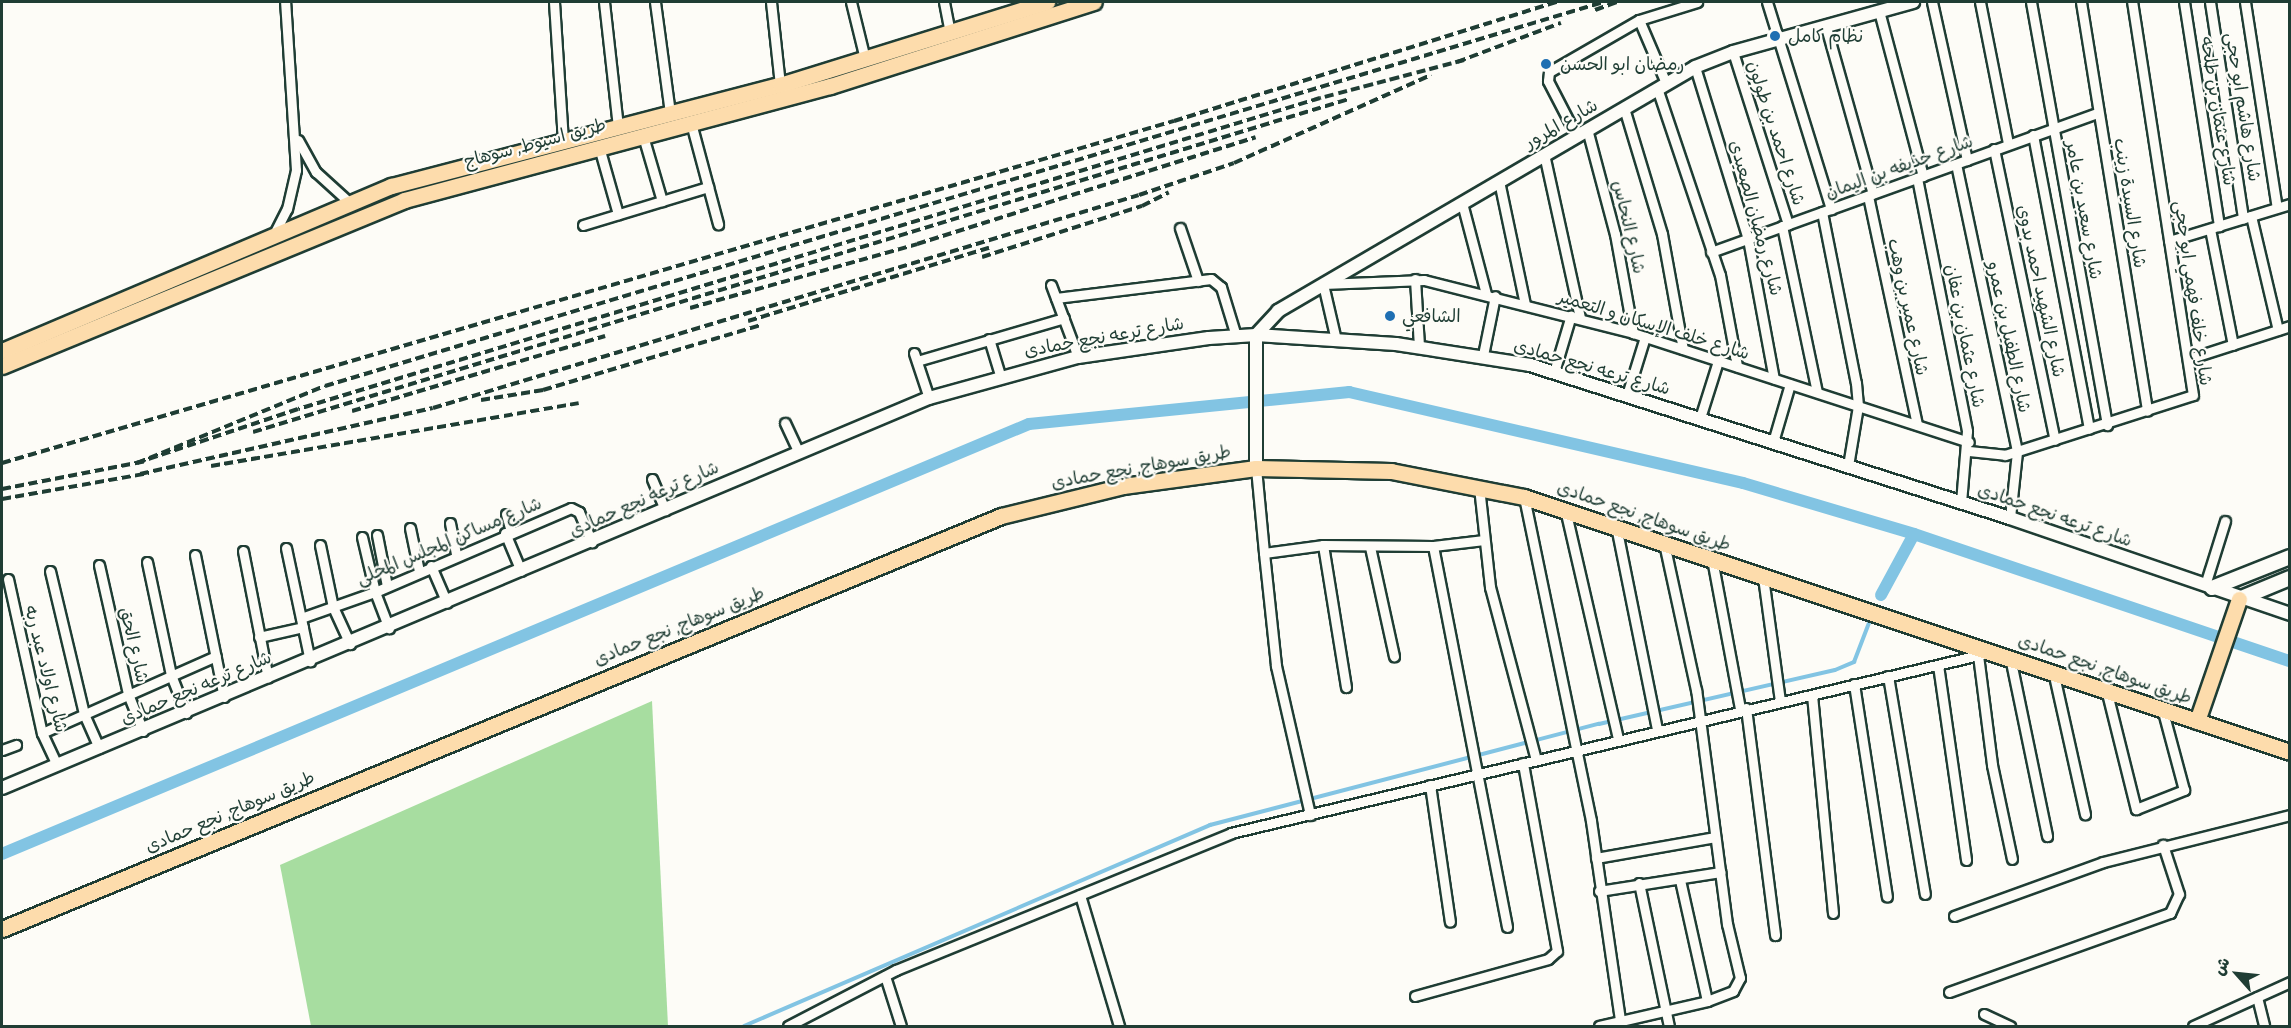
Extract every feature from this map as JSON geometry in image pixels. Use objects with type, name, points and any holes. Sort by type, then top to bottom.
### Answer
[{"type":"main road","name":"طريق اسيوط, سوهاج","points":[[2,366],[356,219],[429,192],[691,123],[1042,21],[1094,2]]},
{"type":"main road","name":"طريق اسيوط, سوهاج","points":[[2,351],[349,202],[420,177],[780,85],[950,33],[1017,6],[1043,3]]},
{"type":"main road","points":[[1042,21],[1043,3]]},
{"type":"main road","points":[[349,202],[356,219]]},
{"type":"main road","name":"طريق سوهاج, نجع حمادى","points":[[2,929],[1001,516],[1123,486],[1256,468],[1346,467],[1479,487],[1524,497],[1616,526],[1985,653],[2010,657],[2106,688],[2289,752]]},
{"type":"main road","points":[[2208,587],[2289,557]]},
{"type":"main road","points":[[2197,721],[2239,598],[2289,578]]},
{"type":"street","points":[[273,236],[294,183],[294,133],[285,2]]},
{"type":"street","points":[[554,2],[563,141]]},
{"type":"street","points":[[604,2],[618,126]]},
{"type":"street","points":[[656,2],[670,113]]},
{"type":"street","points":[[771,2],[780,85]]},
{"type":"street","points":[[851,2],[865,59]]},
{"type":"street","points":[[944,2],[950,33]]},
{"type":"street","points":[[1697,2],[1639,20],[1662,86],[1722,282],[1737,366]]},
{"type":"street","points":[[1767,2],[1827,211],[1858,406],[1848,466]]},
{"type":"street","name":"شارع المرور","points":[[1256,335],[1269,318],[1323,284],[1695,67],[1733,52],[1826,27],[1876,8],[1913,2]]},
{"type":"street","points":[[1932,2],[1967,160]]},
{"type":"street","points":[[1980,2],[2008,144]]},
{"type":"street","name":"شارع سعيد بن عامر","points":[[2031,2],[2107,425]]},
{"type":"street","name":"شارع السيدة زينب","points":[[2081,2],[2148,411]]},
{"type":"street","name":"شارع خلف فهمي ابو حجى","points":[[1969,446],[1993,455],[2017,452],[2107,425],[2193,395],[2132,2]]},
{"type":"street","name":"شارع عثمان بن طلحه","points":[[2184,2],[2214,227],[2233,345]]},
{"type":"street","name":"شارع هاشم ابو حجى","points":[[2210,2],[2247,217],[2278,330]]},
{"type":"street","points":[[2245,2],[2277,208]]},
{"type":"street","name":"شارع عثمان بن عفان","points":[[1876,8],[1920,177],[1969,446],[1960,502]]},
{"type":"street","name":"شارع النحاس","points":[[1633,333],[1615,234],[1582,132],[1547,75],[1639,20]]},
{"type":"street","name":"شارع عمير بن وهب","points":[[1826,27],[1870,195],[1917,425]]},
{"type":"street","name":"شارع احمد بن طولون","points":[[1733,52],[1785,225],[1817,392]]},
{"type":"street","name":"شارع رمضان الصعيدى","points":[[1695,67],[1748,238],[1774,379]]},
{"type":"street","points":[[1623,108],[1662,234],[1683,349]]},
{"type":"street","name":"شارع حذيفه بن اليمان","points":[[1711,252],[2098,113]]},
{"type":"street","points":[[691,123],[718,224]]},
{"type":"street","points":[[294,133],[316,172],[349,202]]},
{"type":"street","points":[[2033,135],[2089,429]]},
{"type":"street","points":[[643,136],[662,201]]},
{"type":"street","points":[[599,147],[618,214]]},
{"type":"street","name":"شارع الشهيد احمد بدوى","points":[[1994,149],[2055,440]]},
{"type":"street","points":[[1544,154],[1576,316],[1554,372]]},
{"type":"street","name":"شارع الطفيل بن عمرو","points":[[1956,164],[2017,452],[2010,518]]},
{"type":"street","points":[[1499,181],[1525,304]]},
{"type":"street","points":[[583,225],[708,187]]},
{"type":"street","points":[[1462,202],[1491,295],[1483,356]]},
{"type":"street","points":[[2169,241],[2289,204]]},
{"type":"street","points":[[1180,228],[1198,281]]},
{"type":"street","points":[[1415,279],[1419,346]]},
{"type":"street","name":"شارع خلف الإسكان و التعمير","points":[[1323,284],[1415,279],[1576,316],[1917,425],[1969,446]]},
{"type":"street","points":[[1056,298],[1198,281],[1219,283],[1236,336]]},
{"type":"street","points":[[1323,284],[1335,340]]},
{"type":"street","points":[[1051,285],[1078,357]]},
{"type":"street","points":[[929,398],[915,357],[1064,318]]},
{"type":"street","points":[[2188,359],[2289,326]]},
{"type":"street","points":[[1256,335],[1252,359],[1254,440],[1276,666],[1310,815]]},
{"type":"street","name":"شارع ترعه نجع حمادى","points":[[2,788],[350,645],[798,451],[929,398],[1000,376],[1078,357],[1236,336],[1256,335],[1419,346],[1483,356],[1554,372],[2010,518],[2289,614]]},
{"type":"street","points":[[1627,395],[1645,337]]},
{"type":"street","points":[[989,339],[1000,376]]},
{"type":"street","points":[[1700,418],[1718,361]]},
{"type":"street","points":[[1773,442],[1790,384]]},
{"type":"street","points":[[785,423],[798,451]]},
{"type":"street","points":[[652,479],[665,510]]},
{"type":"street","points":[[1479,487],[1490,587],[1536,760]]},
{"type":"street","points":[[1524,497],[1577,751],[1596,858],[1599,891],[1620,1020]]},
{"type":"street","name":"شارع مساكن المجلس المحلى","points":[[259,637],[375,592],[508,532],[575,508],[592,542]]},
{"type":"street","points":[[1565,509],[1618,739]]},
{"type":"street","points":[[506,514],[508,532],[521,571]]},
{"type":"street","points":[[2208,587],[2225,521]]},
{"type":"street","points":[[450,523],[456,554]]},
{"type":"street","points":[[1616,526],[1657,730]]},
{"type":"street","points":[[410,528],[419,571]]},
{"type":"street","points":[[377,535],[387,586]]},
{"type":"street","points":[[362,537],[375,592],[389,628]]},
{"type":"street","points":[[1264,553],[1323,545],[1433,546],[1484,540]]},
{"type":"street","points":[[1599,1026],[1707,1001],[1733,991],[1740,978],[1721,872],[1700,719],[1664,543]]},
{"type":"street","points":[[320,544],[333,607],[350,645]]},
{"type":"street","points":[[1323,545],[1346,687]]},
{"type":"street","points":[[1433,546],[1507,927]]},
{"type":"street","points":[[1370,547],[1394,656]]},
{"type":"street","points":[[286,548],[310,661]]},
{"type":"street","points":[[243,551],[268,678]]},
{"type":"street","points":[[195,555],[224,697]]},
{"type":"street","points":[[1713,559],[1743,708],[1775,935]]},
{"type":"street","points":[[147,562],[171,675],[186,713]]},
{"type":"street","name":"شارع الحق","points":[[99,565],[128,694],[143,730]]},
{"type":"street","points":[[431,566],[447,603]]},
{"type":"street","points":[[50,571],[84,714],[99,748]]},
{"type":"street","points":[[1763,577],[1780,701]]},
{"type":"street","name":"شارع اولاد عبد ربه","points":[[8,579],[42,733],[57,765]]},
{"type":"street","points":[[788,1026],[885,976],[1231,833],[1577,751],[1743,708],[1812,695],[1985,653],[1992,765],[2012,859]]},
{"type":"street","points":[[42,733],[216,656]]},
{"type":"street","points":[[2010,657],[2047,836]]},
{"type":"street","points":[[1938,665],[1966,860]]},
{"type":"street","points":[[2053,671],[2085,814]]},
{"type":"street","points":[[1888,676],[1925,894]]},
{"type":"street","points":[[1854,684],[1887,896]]},
{"type":"street","points":[[2106,688],[2136,809],[2184,790],[2162,708]]},
{"type":"street","points":[[1812,695],[1833,913]]},
{"type":"street","points":[[2,750],[16,745]]},
{"type":"street","points":[[1414,996],[1548,959],[1557,951],[1523,763]]},
{"type":"street","points":[[1430,785],[1450,922]]},
{"type":"street","points":[[1953,915],[2163,845],[2289,816]]},
{"type":"street","points":[[1596,858],[1716,837]]},
{"type":"street","points":[[1949,992],[2170,913],[2179,894],[2163,845]]},
{"type":"street","points":[[1599,891],[1721,872]]},
{"type":"street","points":[[1680,880],[1707,1001]]},
{"type":"street","points":[[1639,884],[1669,1026]]},
{"type":"street","points":[[1080,896],[1119,1026]]},
{"type":"street","points":[[885,976],[901,1026]]},
{"type":"street","points":[[2193,1026],[2289,982]]},
{"type":"street","points":[[2257,997],[2264,1026]]},
{"type":"street","points":[[1984,1014],[2010,1026]]},
{"type":"green space","points":[[652,701],[668,1026],[311,1026],[280,865]]},
{"type":"waterway","points":[[2,854],[1029,424],[1349,392],[1743,483],[1914,534],[2290,661]]},
{"type":"waterway","points":[[1881,595],[1914,534]]},
{"type":"waterway","points":[[744,1026],[1210,825],[1599,724],[1835,670],[1854,662],[1869,623]]},
{"type":"railway","points":[[2,463],[1174,121],[1557,2]]},
{"type":"railway","points":[[1464,60],[1320,98],[298,409],[137,463],[325,386],[1603,2]]},
{"type":"railway","points":[[1595,10],[1617,2]]},
{"type":"railway","points":[[1457,62],[1561,23]]},
{"type":"railway","points":[[140,474],[433,408],[1139,195],[1234,163],[1431,75]]},
{"type":"railway","points":[[253,432],[1349,99]]},
{"type":"railway","points":[[690,308],[917,244],[1256,137]]},
{"type":"railway","points":[[982,257],[1142,206],[1169,192]]},
{"type":"railway","points":[[748,321],[989,248]]},
{"type":"railway","points":[[481,400],[543,390],[761,325]]},
{"type":"railway","points":[[352,411],[605,336]]},
{"type":"railway","points":[[211,466],[579,403]]},
{"type":"railway","points":[[2,489],[146,461]]},
{"type":"railway","points":[[2,499],[149,473]]},
{"type":"place","name":"نظام كامل","points":[[1775,36]]},
{"type":"place","name":"رمضان ابو الحسن","points":[[1546,64]]},
{"type":"place","name":"الشافعي","points":[[1390,316]]}]
